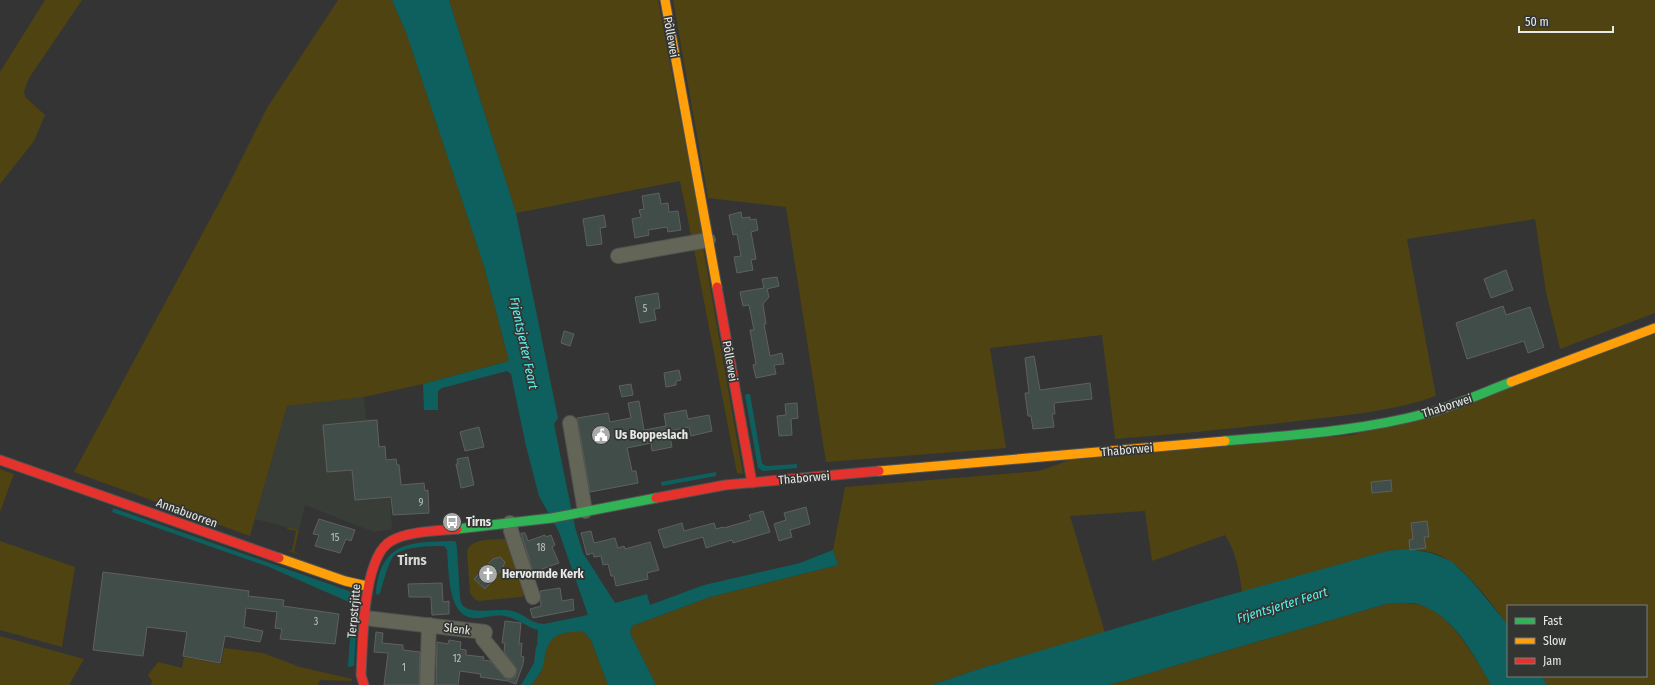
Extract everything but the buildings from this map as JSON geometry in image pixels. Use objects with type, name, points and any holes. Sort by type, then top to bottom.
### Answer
[{"type":"street","name":"Pôllewei","points":[[665,0],[752,483]]},
{"type":"street","points":[[618,256],[708,240]]},
{"type":"street","name":"Thaborwei","points":[[552,518],[673,494],[752,483],[1275,437],[1336,431],[1373,425],[1429,413],[1655,328]]},
{"type":"street","points":[[570,423],[579,512]]},
{"type":"street","name":"Annabuorren","points":[[0,460],[345,581],[367,586]]},
{"type":"street","name":"Terpstrjitte","points":[[364,685],[361,675],[367,586],[372,568],[384,546],[390,541],[399,537],[412,534],[552,518]]},
{"type":"street","points":[[510,523],[511,531],[533,597]]},
{"type":"street","name":"Slenk","points":[[365,618],[485,632],[483,639],[509,671]]},
{"type":"street","name":"Slenk","points":[[427,685],[430,626]]},
{"type":"shaded area","points":[[45,0],[82,0],[29,78],[24,91],[25,97],[45,115],[34,141],[0,184],[0,72]]},
{"type":"shaded area","points":[[338,0],[392,0],[407,35],[484,266],[509,361],[423,384],[364,397],[287,406],[250,536],[74,472],[227,188],[267,108]]},
{"type":"shaded area","points":[[449,0],[658,0],[703,238],[692,240],[680,181],[516,213]]},
{"type":"shaded area","points":[[673,0],[1655,0],[1655,313],[1560,349],[1546,292],[1535,219],[1407,239],[1436,396],[1388,409],[1355,414],[1186,433],[1115,439],[1102,335],[990,348],[1006,448],[826,462],[786,207],[708,198]]},
{"type":"shaded area","points":[[703,247],[743,474],[737,473],[694,249]]},
{"type":"shaded area","points":[[1655,334],[1655,685],[1547,685],[1543,677],[1647,677],[1647,605],[1507,605],[1507,624],[1474,582],[1453,563],[1442,556],[1430,552],[1413,550],[1387,551],[1242,593],[1235,555],[1225,535],[1152,561],[1145,511],[1070,516],[1105,633],[982,668],[932,685],[656,685],[630,633],[632,626],[710,597],[838,565],[833,550],[845,487],[1039,471],[1070,460],[1353,435]]},
{"type":"shaded area","points":[[364,397],[366,419],[377,419],[382,465],[400,464],[403,497],[390,498],[392,529],[374,532],[305,505],[299,530],[255,519],[287,406]]},
{"type":"shaded area","points":[[0,469],[14,474],[0,512]]},
{"type":"shaded area","points":[[287,527],[299,530],[294,552],[306,557],[286,550],[292,551],[296,531],[287,529]]},
{"type":"shaded area","points":[[511,539],[528,593],[521,597],[479,601],[474,599],[470,593],[467,551],[469,547],[482,540]]},
{"type":"shaded area","points":[[0,541],[75,567],[62,647],[0,630]]},
{"type":"shaded area","points":[[1403,602],[1424,606],[1434,611],[1444,619],[1463,640],[1491,685],[1109,685],[1386,604]]},
{"type":"shaded area","points":[[573,631],[584,632],[591,640],[608,685],[531,685],[541,672],[548,643],[554,637],[562,633]]},
{"type":"shaded area","points":[[0,636],[84,659],[69,685],[0,685]]},
{"type":"shaded area","points":[[224,648],[263,653],[300,667],[352,679],[352,681],[320,680],[318,685],[151,685],[152,681],[148,675],[158,662],[182,668],[184,657],[221,664]]},
{"type":"water","name":"Frjentsjerter Feart","points":[[392,0],[449,0],[516,213],[558,418],[554,424],[575,527],[583,553],[615,603],[647,594],[650,605],[704,585],[800,563],[833,550],[838,565],[710,597],[632,626],[630,633],[656,685],[608,685],[591,640],[584,632],[578,632],[560,634],[556,636],[548,645],[545,653],[544,664],[538,676],[531,685],[521,685],[534,663],[538,630],[504,616],[474,618],[465,616],[459,610],[451,591],[447,550],[444,546],[417,547],[397,553],[389,565],[379,595],[376,594],[379,577],[384,564],[391,554],[400,548],[411,544],[454,541],[456,542],[457,548],[460,598],[462,604],[466,608],[476,611],[513,611],[540,624],[588,615],[559,532],[539,496],[526,446],[511,374],[507,371],[442,388],[438,391],[438,410],[424,410],[423,384],[509,361],[484,266],[407,35]]},
{"type":"water","points":[[750,394],[762,463],[766,466],[797,464],[797,468],[763,471],[758,468],[745,395]]},
{"type":"water","points":[[716,472],[716,476],[662,486],[661,484],[661,482]]},
{"type":"water","points":[[113,508],[349,591],[358,601],[354,666],[348,667],[352,611],[352,606],[349,602],[269,567],[112,512]]},
{"type":"water","name":"Frjentsjerter Feart","points":[[1409,549],[1431,553],[1451,561],[1470,579],[1507,624],[1507,677],[1543,677],[1547,685],[1491,685],[1472,652],[1456,630],[1447,621],[1426,607],[1406,603],[1386,604],[1109,685],[932,685],[982,668],[1208,601],[1387,551]]},
{"type":"traffic: fast","points":[[1225,441],[1327,432],[1403,419],[1448,407],[1511,382]]},
{"type":"traffic: fast","points":[[457,529],[552,518],[656,498]]},
{"type":"traffic: slow","points":[[665,0],[717,287]]},
{"type":"traffic: slow","points":[[1511,382],[1655,328]]},
{"type":"traffic: slow","points":[[879,471],[1225,441]]},
{"type":"traffic: slow","points":[[279,558],[345,581],[367,586]]},
{"type":"traffic: jam","points":[[717,287],[752,483]]},
{"type":"traffic: jam","points":[[0,460],[279,558]]},
{"type":"traffic: jam","points":[[656,498],[725,485],[879,471]]},
{"type":"traffic: jam","points":[[364,685],[361,675],[366,602],[374,564],[381,550],[391,541],[406,535],[457,529]]},
{"type":"place","name":"Us Boppeslach","points":[[601,435]]},
{"type":"place","name":"Tirns","points":[[452,522]]},
{"type":"place","name":"Hervormde Kerk","points":[[488,574]]},
{"type":"district","name":"Tirns","points":[[412,560]]}]
